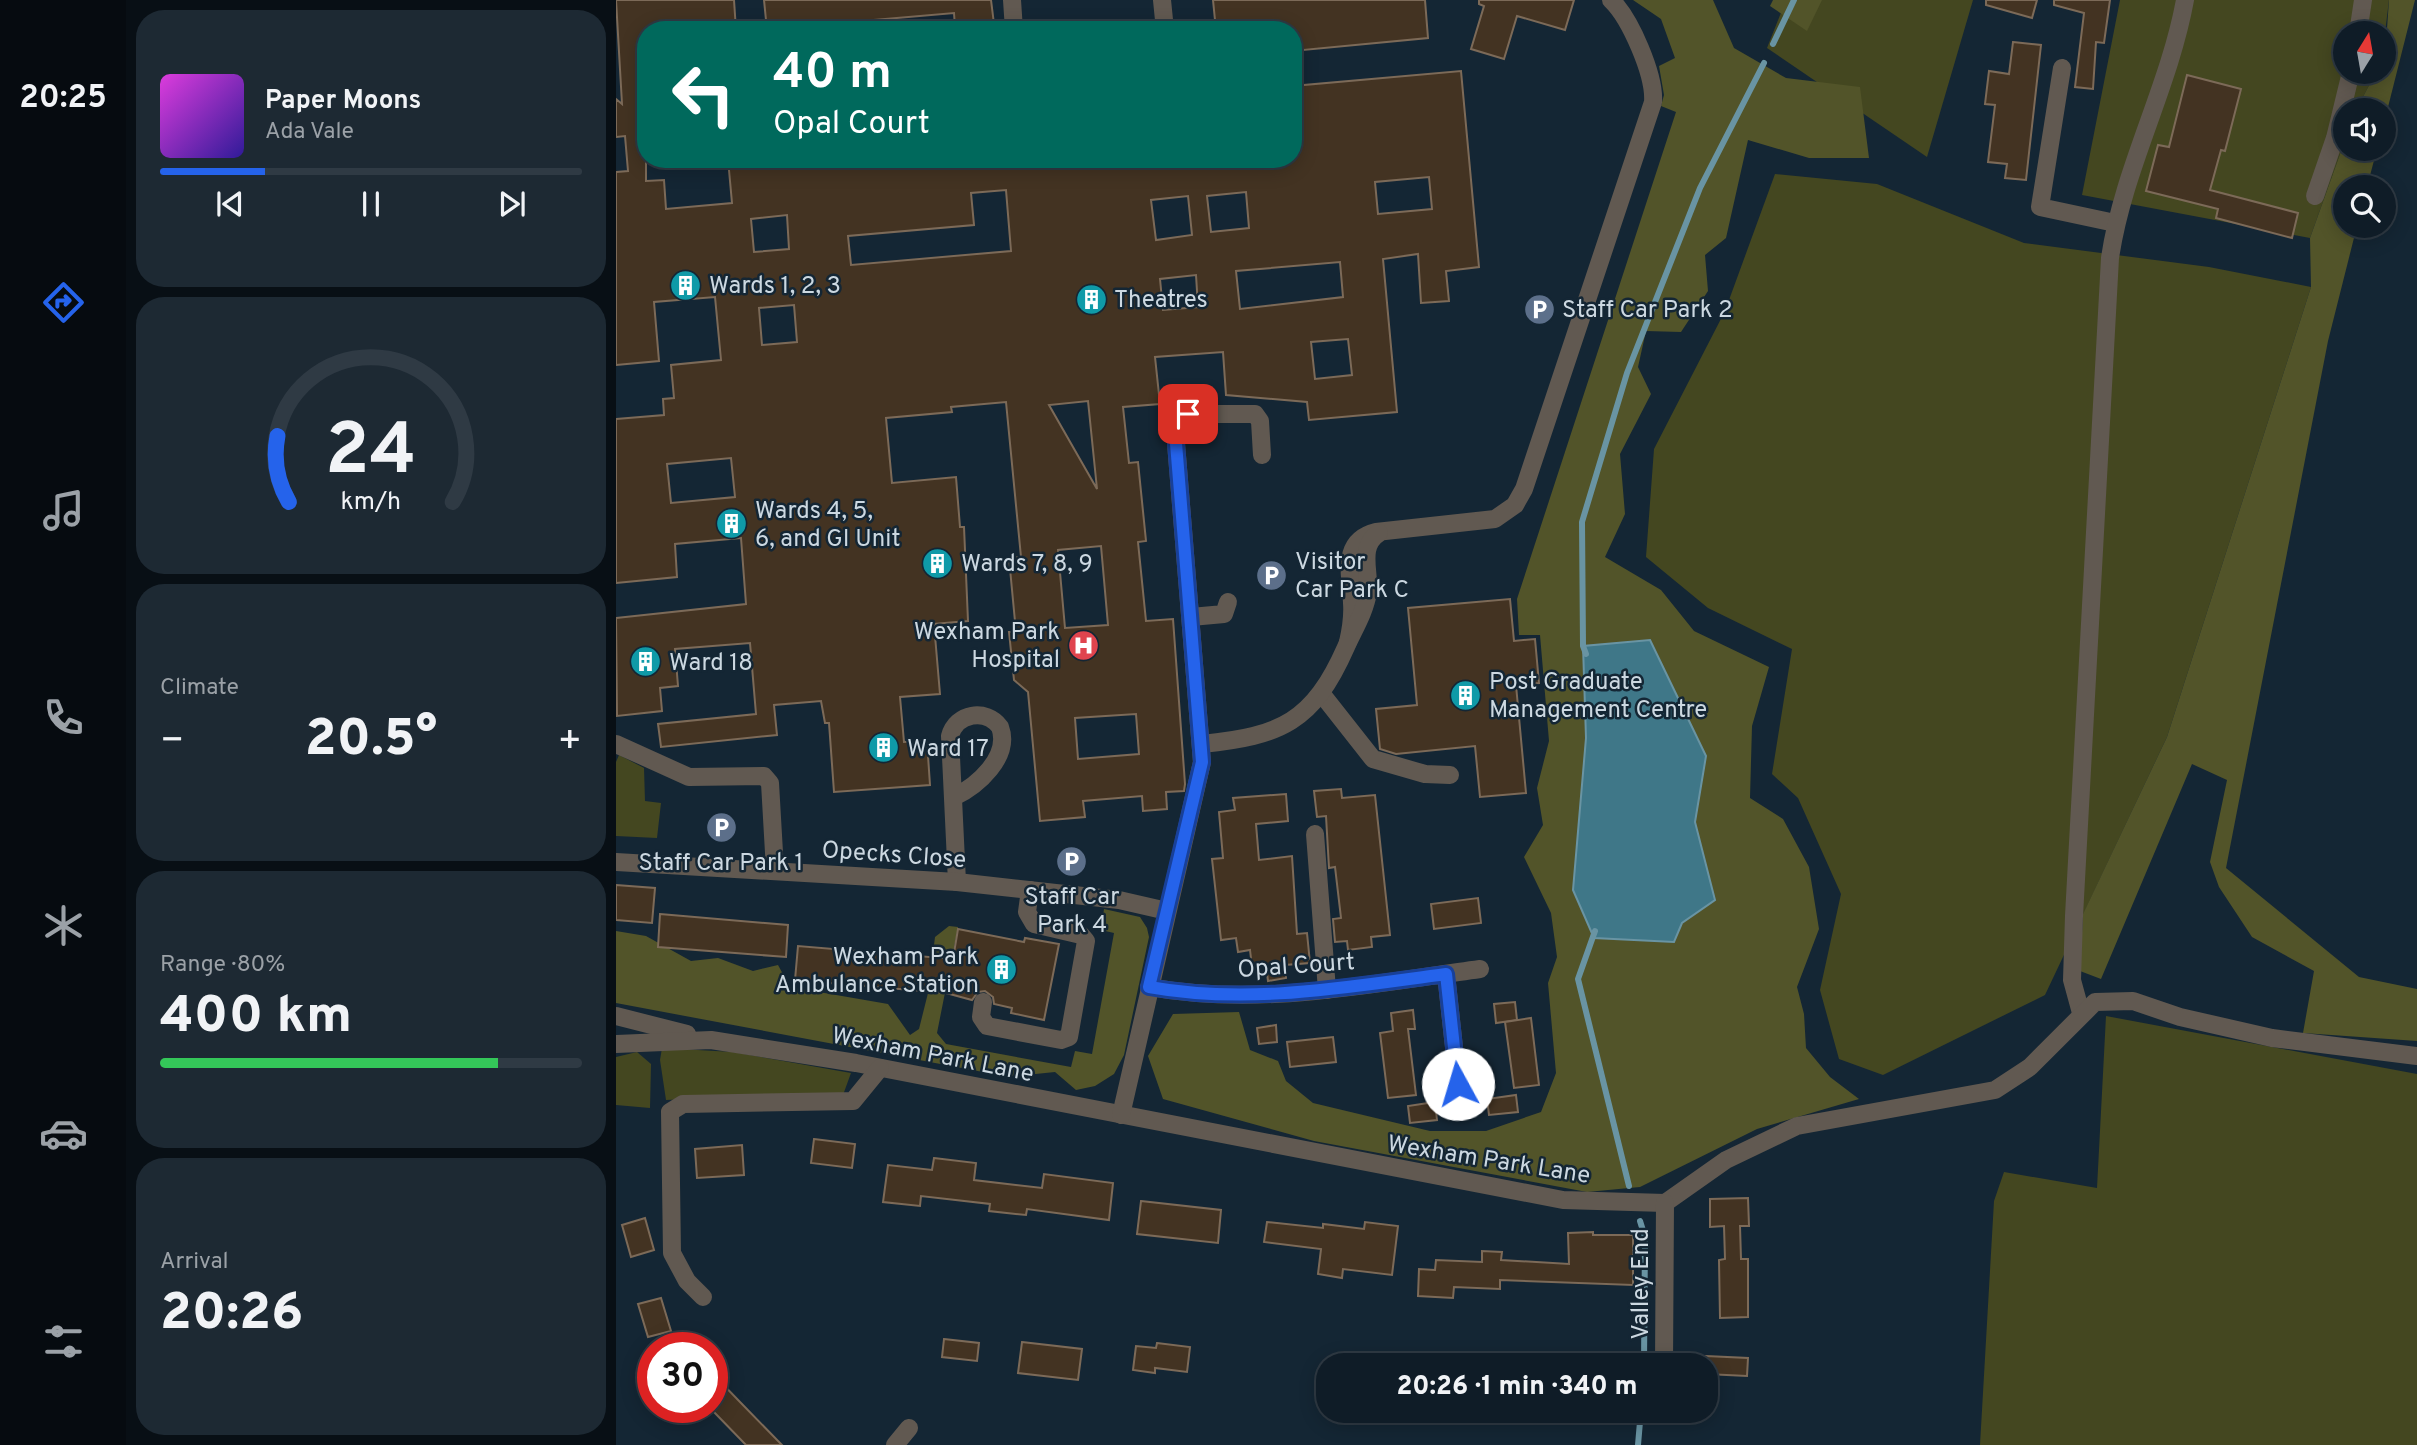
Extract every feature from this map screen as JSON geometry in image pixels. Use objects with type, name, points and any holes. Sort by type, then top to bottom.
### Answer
[{"type":"street","points":[[1012,0],[1013,21]]},
{"type":"street","points":[[1162,0],[1164,21]]},
{"type":"street","points":[[1202,744],[1270,733],[1294,719],[1321,693],[1366,601],[1369,542],[1382,531],[1495,519],[1515,505],[1524,489],[1653,102],[1649,73],[1622,13],[1611,0]]},
{"type":"street","points":[[2081,1013],[2072,980],[2075,890],[2110,258],[2115,223],[2178,43],[2185,0]]},
{"type":"street","points":[[2360,21],[2363,0]]},
{"type":"street","points":[[2062,68],[2040,207],[2115,223]]},
{"type":"street","points":[[2315,196],[2335,138],[2348,84]]},
{"type":"street","points":[[1121,1115],[1200,774],[1202,744],[1175,431],[1177,420],[1188,414],[1255,414],[1260,421],[1262,455]]},
{"type":"street","points":[[1191,617],[1224,614],[1228,602]]},
{"type":"street","points":[[1321,693],[1373,759],[1425,774],[1450,775]]},
{"type":"street","points":[[616,744],[689,777],[764,776],[770,783],[775,870]]},
{"type":"street","points":[[954,797],[957,883]]},
{"type":"street","points":[[1315,834],[1326,990]]},
{"type":"street","name":"Opecks Close","points":[[616,862],[957,883],[1119,901],[1167,911]]},
{"type":"street","points":[[983,1002],[981,1017],[987,1026],[1061,1040],[1069,1037],[1086,941],[1080,935],[1034,924],[1027,912],[1030,890]]},
{"type":"street","name":"Opal Court","points":[[1149,987],[1187,994],[1248,996],[1326,990],[1480,969]]},
{"type":"street","points":[[1440,1088],[1466,1083],[1446,974]]},
{"type":"street","points":[[1665,1203],[1726,1160],[1797,1126],[1995,1090],[2030,1067],[2081,1013],[2095,1002],[2133,1000],[2180,1017],[2272,1038],[2417,1056]]},
{"type":"street","name":"Wexham Park Lane","points":[[616,1016],[710,1040],[880,1068],[1563,1200],[1665,1203]]},
{"type":"street","name":"Wexham Park Lane","points":[[616,1044],[710,1040]]},
{"type":"street","points":[[703,1297],[687,1281],[672,1253],[670,1112],[683,1104],[853,1101],[880,1068]]},
{"type":"street","name":"Valley End","points":[[1664,1353],[1665,1203]]},
{"type":"street","points":[[895,1445],[909,1428]]},
{"type":"green space","points":[[1633,0],[1713,0],[1734,48],[1786,78],[1860,87],[1869,158],[1809,158],[1748,140],[1726,238],[1705,255],[1708,291],[1681,332],[1646,331],[1638,367],[1651,394],[1620,454],[1625,514],[1605,557],[1661,590],[1694,631],[1769,667],[1752,726],[1750,798],[1783,819],[1809,867],[1819,929],[1797,987],[1804,1014],[1806,1048],[1830,1077],[1859,1099],[1757,1129],[1640,1187],[1587,1192],[1314,1141],[1163,1099],[1148,1056],[1173,1014],[1239,1012],[1250,1050],[1278,1061],[1286,1081],[1313,1103],[1430,1131],[1486,1131],[1541,1112],[1556,1073],[1548,983],[1557,957],[1551,913],[1524,857],[1543,825],[1537,788],[1549,741],[1540,635],[1519,635],[1517,599],[1676,112],[1661,106],[1664,95],[1659,66],[1675,58],[1661,19]]},
{"type":"green space","points":[[1773,0],[1822,0],[1807,31],[1770,6]]},
{"type":"green space","points":[[1786,0],[1973,0],[1927,157],[1767,48]]},
{"type":"green space","points":[[2120,0],[2389,0],[2386,21],[2333,21],[2333,84],[2370,84],[2362,98],[2333,98],[2333,161],[2338,161],[2310,238],[2082,195]]},
{"type":"green space","points":[[2389,0],[2415,0],[2396,75],[2396,21],[2388,21]]},
{"type":"green space","points":[[2370,84],[2394,84],[2390,98],[2362,98]]},
{"type":"green space","points":[[2338,161],[2374,161],[2370,175],[2333,175],[2333,238],[2354,238],[2328,341],[2226,868],[2359,977],[2417,989],[2417,1041],[2303,1033],[2314,971],[2252,937],[2219,887],[2210,862],[2227,780],[2192,764],[2101,979],[2080,971],[2083,914],[2167,737],[2311,287],[2310,238]]},
{"type":"green space","points":[[1775,174],[1877,184],[2024,243],[2209,267],[2311,287],[2167,737],[2045,995],[1883,1075],[1839,1059],[1820,990],[1841,894],[1798,798],[1772,774],[1792,649],[1708,608],[1646,557],[1654,449],[1725,311]]},
{"type":"green space","points":[[619,755],[644,768],[645,801],[661,803],[657,838],[616,836],[616,762]]},
{"type":"green space","points":[[1104,909],[1140,917],[1149,937],[1124,1055],[1114,1074],[1095,1086],[1076,1090],[1055,1072],[1015,1076],[983,1072],[616,1003],[616,931],[646,936],[691,961],[718,958],[753,971],[778,965],[790,987],[888,1004],[910,1035],[919,1029],[928,993],[935,937],[949,926],[958,927],[937,1033],[946,1044],[1071,1067],[1075,1051],[1092,1054],[1114,933],[1101,930]]},
{"type":"green space","points":[[2106,1016],[2417,1074],[2417,1445],[1980,1445],[1994,1201],[2004,1172],[2097,1188]]},
{"type":"green space","points":[[662,1048],[733,1052],[851,1073],[843,1095],[813,1093],[666,1100],[660,1060]]},
{"type":"green space","points":[[637,1052],[651,1064],[650,1108],[616,1105],[616,1057]]},
{"type":"water","points":[[1650,640],[1706,756],[1695,822],[1715,900],[1682,923],[1674,942],[1594,938],[1573,890],[1586,738],[1583,646]]},
{"type":"building","points":[[616,0],[734,0],[735,21],[637,21],[637,168],[646,168],[646,181],[664,180],[666,209],[732,203],[729,168],[1302,168],[1302,85],[1461,71],[1479,267],[1446,271],[1449,301],[1421,303],[1418,254],[1383,259],[1397,412],[1309,420],[1307,402],[1226,395],[1223,352],[1155,357],[1160,404],[1123,407],[1129,463],[1138,462],[1146,541],[1138,542],[1146,621],[1173,619],[1185,784],[1184,791],[1166,792],[1167,809],[1143,811],[1142,796],[1083,801],[1085,817],[1040,821],[1028,692],[1014,680],[1009,632],[1016,632],[1009,558],[1021,557],[1006,402],[951,407],[952,412],[886,418],[892,483],[956,477],[960,527],[964,527],[968,621],[934,624],[940,694],[900,697],[904,742],[927,741],[930,785],[834,792],[829,723],[825,723],[821,701],[774,705],[777,735],[661,747],[658,724],[756,714],[750,643],[675,649],[678,686],[660,688],[662,711],[617,716],[616,618],[746,604],[741,538],[675,544],[677,577],[616,583],[616,419],[664,415],[663,399],[674,398],[671,365],[721,360],[715,297],[654,302],[659,361],[616,365],[616,172],[628,171],[625,136],[616,137],[616,99],[622,104]],"holes":[[[1429,177],[1432,209],[1378,214],[1375,182]],[[1006,190],[1011,251],[851,265],[848,236],[974,225],[971,193]],[[1246,192],[1249,228],[1211,232],[1207,196]],[[1188,196],[1192,235],[1156,240],[1151,200]],[[787,215],[789,249],[754,252],[751,219]],[[1340,262],[1343,297],[1240,309],[1236,271]],[[1196,275],[1198,307],[1163,310],[1160,279]],[[794,305],[797,342],[762,345],[759,308]],[[1348,339],[1352,375],[1315,379],[1311,342]],[[1088,401],[1097,489],[1049,405]],[[731,458],[735,497],[671,503],[667,464]],[[1101,546],[1108,625],[1065,628],[1058,550]],[[1136,714],[1139,754],[1078,759],[1075,718]]]},
{"type":"building","points":[[764,0],[991,0],[994,21],[955,21],[954,13],[862,21],[766,21]]},
{"type":"building","points":[[1213,0],[1425,0],[1428,38],[1302,50],[1302,21],[1215,21]]},
{"type":"building","points":[[1479,0],[1574,0],[1565,30],[1517,16],[1504,59],[1471,49],[1484,6],[1479,4]]},
{"type":"building","points":[[1986,0],[2037,0],[2032,18],[1986,5]]},
{"type":"building","points":[[2054,0],[2110,0],[2104,43],[2096,42],[2093,89],[2075,87],[2084,13],[2054,5]]},
{"type":"building","points":[[2013,42],[2041,45],[2026,180],[2005,178],[2007,164],[1988,162],[1995,105],[1985,104],[1989,71],[2009,74]]},
{"type":"building","points":[[2187,75],[2241,89],[2225,151],[2221,150],[2210,190],[2298,213],[2292,238],[2216,218],[2218,209],[2146,191],[2158,145],[2169,147]]},
{"type":"building","name":"Post Graduate Management Centre","points":[[1510,599],[1514,641],[1535,639],[1539,683],[1516,685],[1526,793],[1480,797],[1475,746],[1396,754],[1380,749],[1376,709],[1417,705],[1408,608]]},
{"type":"building","points":[[1341,789],[1342,798],[1375,795],[1390,935],[1371,937],[1372,947],[1348,950],[1347,941],[1335,942],[1333,919],[1341,918],[1335,867],[1329,868],[1326,816],[1317,817],[1314,791]]},
{"type":"building","points":[[1286,794],[1288,821],[1256,824],[1259,860],[1292,856],[1297,934],[1307,933],[1310,963],[1285,965],[1286,978],[1268,981],[1266,965],[1252,967],[1250,950],[1238,952],[1236,938],[1221,940],[1212,859],[1223,858],[1219,812],[1235,810],[1233,798]]},
{"type":"building","points":[[616,885],[655,888],[652,923],[616,920]]},
{"type":"building","points":[[1478,898],[1481,923],[1434,929],[1431,904]]},
{"type":"building","points":[[660,914],[788,925],[786,957],[658,947]]},
{"type":"building","points":[[958,929],[1024,942],[1025,938],[1059,944],[1044,1020],[1011,1013],[1012,1008],[994,1004],[993,997],[985,991],[978,992],[972,1000],[946,993],[795,980],[798,946],[953,959]]},
{"type":"building","points":[[1515,1002],[1517,1020],[1496,1023],[1494,1004]]},
{"type":"building","points":[[1413,1010],[1415,1029],[1408,1029],[1416,1095],[1388,1098],[1380,1033],[1393,1031],[1391,1013]]},
{"type":"building","points":[[1531,1018],[1539,1085],[1514,1088],[1505,1022]]},
{"type":"building","points":[[1276,1025],[1277,1042],[1259,1044],[1257,1028]]},
{"type":"building","points":[[1333,1037],[1336,1062],[1290,1067],[1287,1042]]},
{"type":"building","points":[[1516,1095],[1518,1112],[1489,1115],[1487,1099]]},
{"type":"building","points":[[1435,1102],[1437,1120],[1410,1123],[1408,1106]]},
{"type":"building","points":[[814,1139],[855,1144],[852,1168],[811,1163]]},
{"type":"building","points":[[742,1145],[744,1175],[697,1178],[695,1149]]},
{"type":"building","points":[[934,1158],[976,1163],[974,1180],[1042,1188],[1044,1174],[1113,1183],[1109,1220],[1027,1209],[1026,1215],[989,1211],[990,1204],[921,1196],[920,1206],[883,1202],[888,1165],[932,1170]]},
{"type":"building","points":[[1748,1198],[1749,1226],[1740,1226],[1741,1259],[1748,1259],[1748,1317],[1720,1318],[1719,1260],[1725,1259],[1724,1226],[1710,1227],[1710,1199]]},
{"type":"building","points":[[1141,1201],[1221,1210],[1218,1243],[1137,1234]]},
{"type":"building","points":[[645,1218],[654,1250],[631,1257],[622,1225]]},
{"type":"building","points":[[1267,1222],[1323,1228],[1323,1224],[1364,1229],[1365,1222],[1398,1226],[1392,1275],[1343,1269],[1342,1278],[1318,1274],[1321,1249],[1264,1242]]},
{"type":"building","points":[[1593,1232],[1593,1235],[1633,1235],[1633,1285],[1500,1280],[1500,1289],[1454,1287],[1453,1298],[1418,1296],[1419,1269],[1435,1270],[1436,1260],[1482,1262],[1482,1251],[1502,1252],[1501,1260],[1569,1264],[1568,1233]]},
{"type":"building","points":[[661,1298],[671,1331],[646,1332],[638,1304]]},
{"type":"building","points":[[944,1339],[979,1343],[977,1361],[942,1357]]},
{"type":"building","points":[[1022,1342],[1082,1349],[1078,1380],[1018,1373]]},
{"type":"building","points":[[1157,1343],[1190,1347],[1187,1372],[1155,1368],[1155,1373],[1133,1370],[1136,1346],[1156,1348]]},
{"type":"building","points":[[1718,1357],[1748,1358],[1747,1376],[1718,1375]]},
{"type":"building","points":[[728,1389],[782,1445],[746,1445],[725,1423],[728,1423]]},
{"type":"waterway","points":[[1773,44],[1794,0]]},
{"type":"waterway","points":[[1586,654],[1583,646],[1582,522],[1627,373],[1700,188],[1764,63]]},
{"type":"waterway","points":[[1595,931],[1578,979],[1629,1186]]},
{"type":"waterway","points":[[1640,1221],[1645,1237],[1644,1353]]},
{"type":"waterway","points":[[1638,1445],[1640,1423]]},
{"type":"place","name":"Wards 1, 2, 3","points":[[686,285]]},
{"type":"place","name":"Theatres","points":[[1091,299]]},
{"type":"place","name":"Staff Car Park 2","points":[[1539,309]]},
{"type":"place","name":"Wards 4, 5, 6, and GI Unit","points":[[732,524]]},
{"type":"place","name":"Wards 7, 8, 9","points":[[938,563]]},
{"type":"place","name":"Visitor Car Park C","points":[[1272,575]]},
{"type":"place","name":"Wexham Park Hospital","points":[[1083,645]]},
{"type":"place","name":"Ward 18","points":[[646,662]]},
{"type":"place","name":"Post Graduate Management Centre","points":[[1466,695]]},
{"type":"place","name":"Ward 17","points":[[884,748]]},
{"type":"place","name":"Staff Car Park 1","points":[[721,828]]},
{"type":"place","name":"Staff Car Park 4","points":[[1072,862]]},
{"type":"place","name":"Wexham Park Ambulance Station","points":[[1002,970]]},
{"type":"route","points":[[1188,414],[1177,420],[1175,431],[1202,762],[1149,987],[1187,994],[1248,996],[1306,993],[1446,974],[1458,1084]]}]
